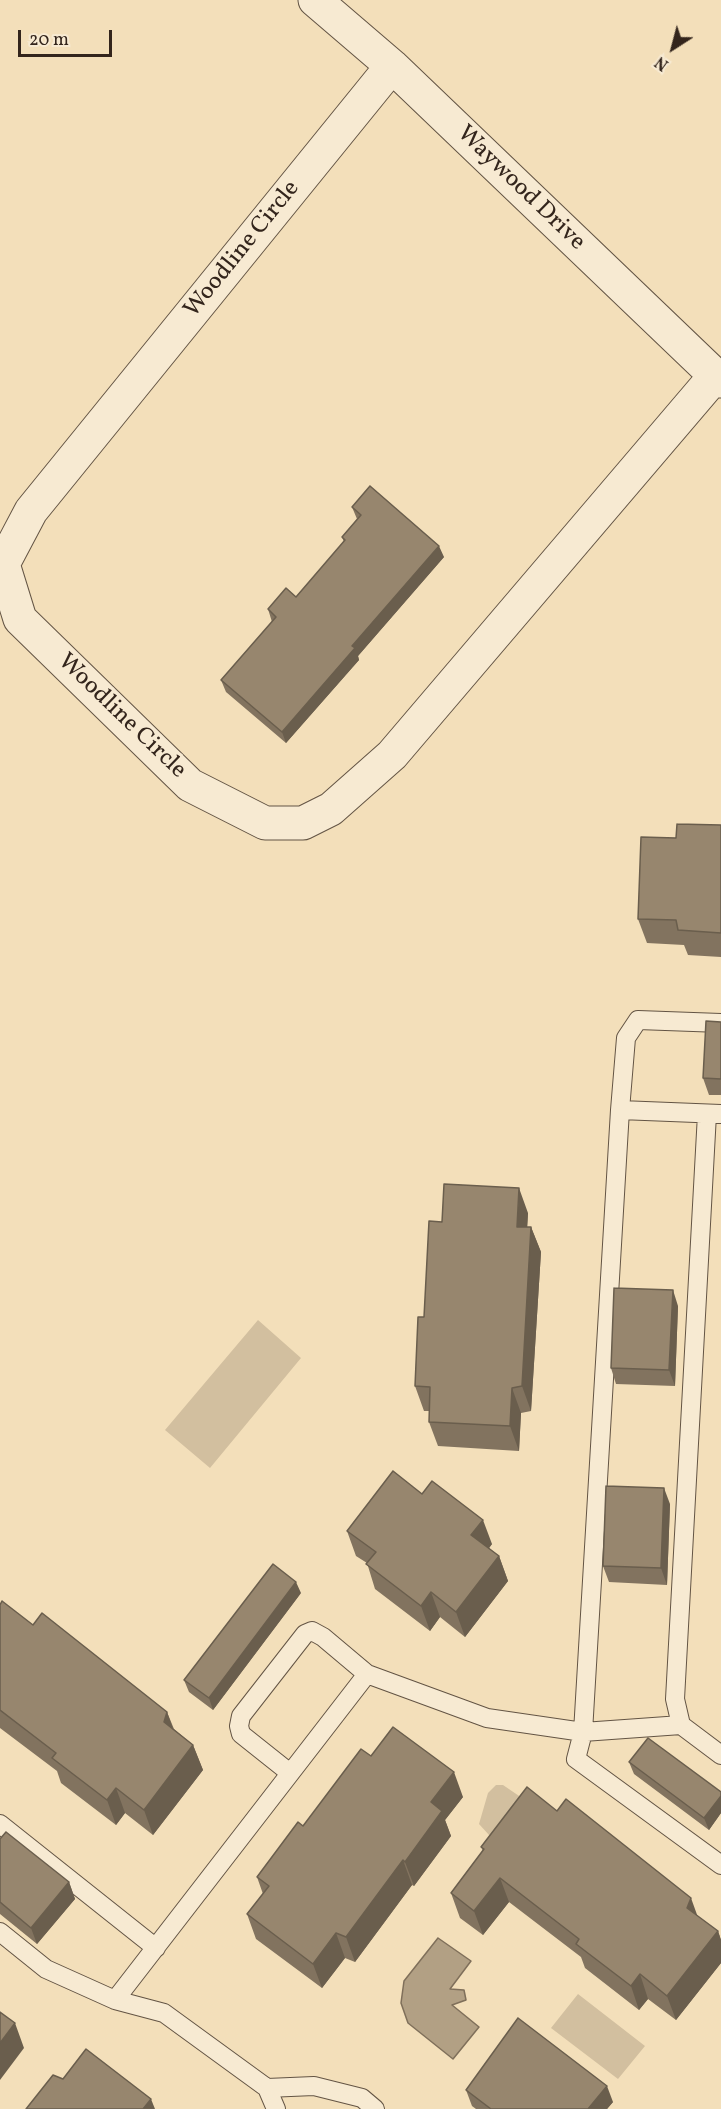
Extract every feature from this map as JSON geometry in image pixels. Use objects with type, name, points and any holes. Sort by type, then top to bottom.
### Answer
[{"type":"street","name":"Waywood Drive","points":[[315,0],[392,66],[718,379]]},
{"type":"street","name":"Woodline Circle","points":[[392,66],[31,511],[3,564],[20,619],[190,785],[265,823],[303,823],[331,809],[392,755],[718,379]]},
{"type":"lane","points":[[721,1023],[638,1020],[626,1038],[584,1732],[576,1759],[721,1865]]},
{"type":"lane","points":[[620,1110],[714,1114],[675,1699],[681,1725],[721,1755]]},
{"type":"lane","points":[[290,1773],[241,1734],[239,1726],[242,1716],[305,1634],[312,1631],[323,1637],[367,1674],[487,1718],[584,1732],[681,1725]]},
{"type":"lane","points":[[115,2000],[367,1674]]},
{"type":"lane","points":[[0,1824],[156,1948]]},
{"type":"lane","points":[[0,1932],[46,1969],[115,2000],[164,2013],[267,2088],[276,2109]]},
{"type":"lane","points":[[267,2088],[314,2086],[362,2098],[375,2109]]},
{"type":"shaded area","points":[[258,1320],[301,1358],[210,1468],[165,1430]]},
{"type":"shaded area","points":[[496,1785],[503,1785],[525,1800],[500,1847],[479,1824],[488,1793]]},
{"type":"shaded area","points":[[438,1938],[471,1961],[450,1989],[464,1990],[466,2000],[452,2005],[479,2027],[453,2059],[408,2023],[401,2003],[404,1981]]},
{"type":"shaded area","points":[[578,1994],[645,2046],[618,2079],[551,2028]]},
{"type":"building","points":[[370,486],[439,546],[352,646],[355,648],[282,732],[221,680],[276,617],[268,609],[286,588],[296,597],[345,540],[342,537],[361,515],[352,507]]},
{"type":"building","points":[[677,824],[721,825],[721,933],[678,930],[676,920],[638,919],[641,837],[676,838]]},
{"type":"building","points":[[706,1021],[721,1022],[721,1079],[703,1078]]},
{"type":"building","points":[[444,1184],[519,1188],[517,1227],[531,1227],[522,1386],[512,1388],[510,1426],[429,1422],[430,1387],[415,1386],[418,1317],[424,1317],[429,1221],[442,1222]]},
{"type":"building","points":[[614,1288],[673,1290],[669,1370],[611,1368]]},
{"type":"building","points":[[393,1471],[422,1494],[432,1481],[483,1520],[471,1535],[499,1556],[456,1612],[431,1592],[421,1606],[366,1564],[376,1552],[347,1531]]},
{"type":"building","points":[[606,1486],[664,1488],[661,1568],[603,1566]]},
{"type":"building","points":[[273,1564],[296,1582],[209,1698],[184,1680]]},
{"type":"building","points":[[2,1601],[33,1625],[42,1613],[167,1712],[164,1722],[193,1745],[144,1810],[116,1788],[107,1800],[52,1758],[56,1753],[0,1710],[0,1605]]},
{"type":"building","points":[[393,1727],[454,1772],[431,1802],[442,1811],[346,1937],[336,1933],[313,1964],[247,1914],[269,1886],[257,1877],[298,1822],[303,1826],[361,1749],[371,1756]]},
{"type":"building","points":[[648,1738],[721,1792],[721,1796],[704,1818],[629,1762]]},
{"type":"building","points":[[527,1787],[557,1811],[566,1799],[691,1898],[687,1908],[718,1931],[667,1996],[640,1974],[631,1986],[576,1944],[579,1939],[500,1878],[474,1911],[451,1893],[484,1849],[481,1847]]},
{"type":"building","points":[[6,1832],[69,1882],[31,1928],[0,1902],[0,1839]]},
{"type":"building","points":[[0,2012],[15,2023],[0,2043]]},
{"type":"building","points":[[518,2018],[607,2086],[588,2109],[491,2109],[466,2090]]},
{"type":"building","points":[[86,2049],[151,2099],[143,2109],[26,2109],[53,2075],[63,2079]]}]
